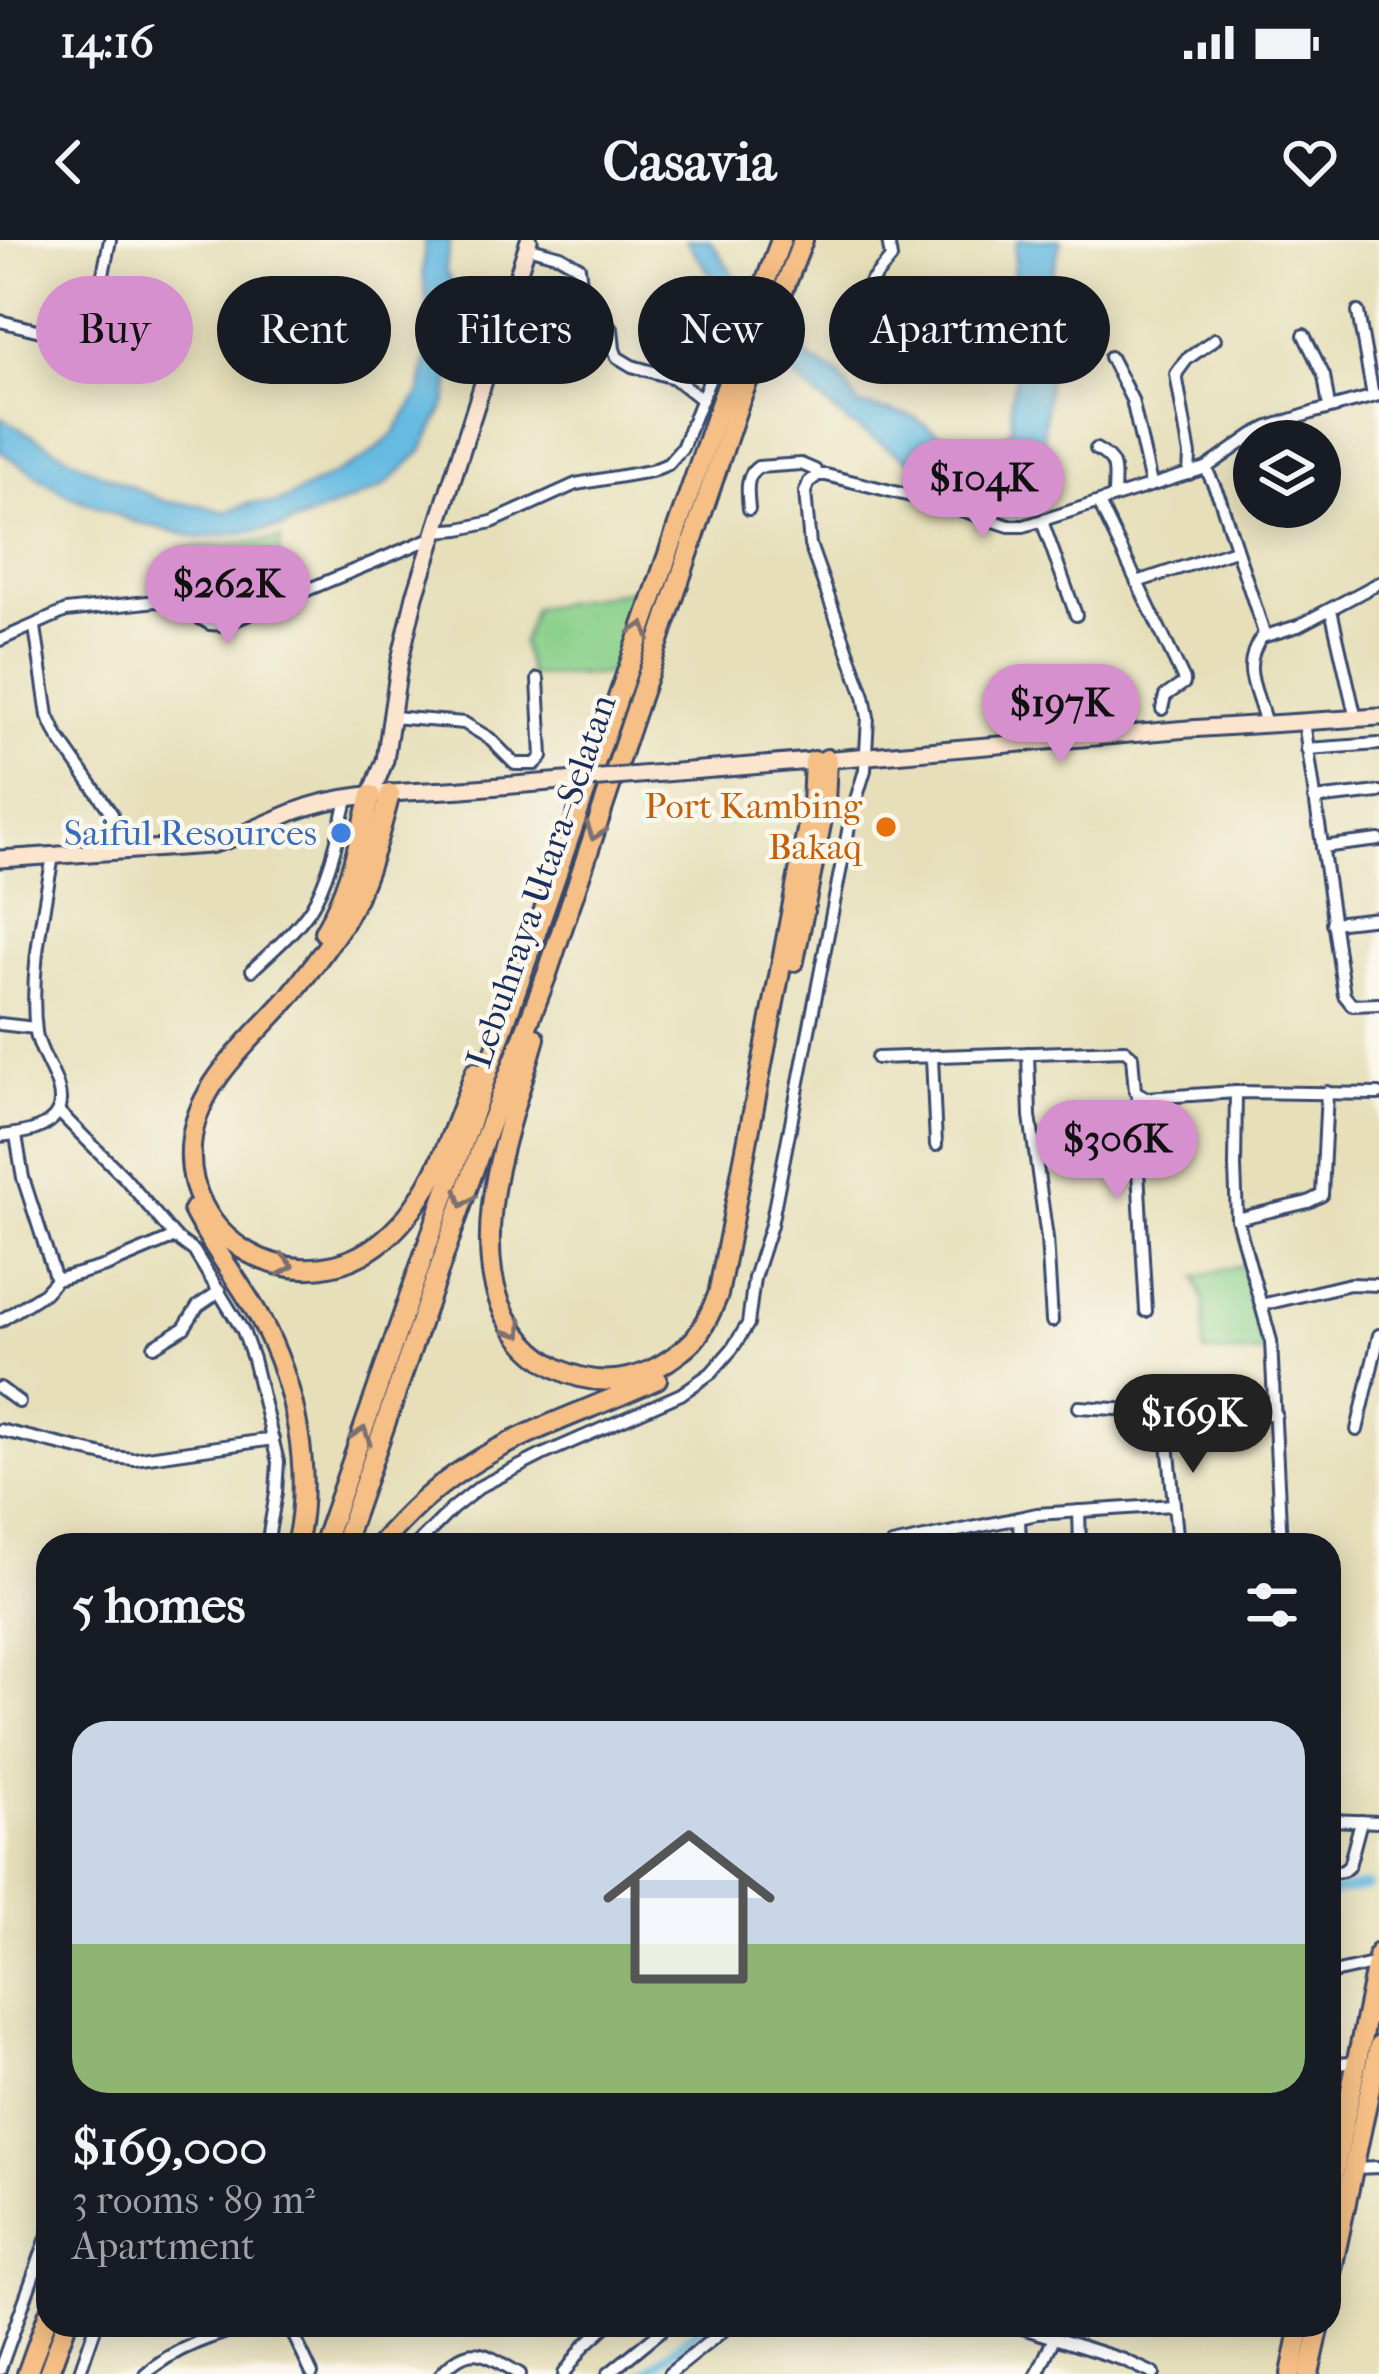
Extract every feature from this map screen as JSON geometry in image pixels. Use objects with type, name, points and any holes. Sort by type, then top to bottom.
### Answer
[{"type":"highway","name":"Lebuhraya Utara–Selatan","points":[[327,1533],[721,400],[781,240]]},
{"type":"highway","name":"Lebuhraya Utara–Selatan","points":[[347,1533],[547,974],[721,400],[793,271],[803,240]]},
{"type":"highway","points":[[547,974],[546,1000],[498,1167],[491,1225],[492,1273],[504,1315],[540,1359],[576,1376],[624,1378],[645,1373],[686,1348],[718,1295],[821,760]]},
{"type":"highway","points":[[390,1533],[439,1486],[472,1464],[669,1373],[698,1350],[716,1324],[729,1296],[737,1259],[825,804],[821,760]]},
{"type":"highway","points":[[380,795],[353,906],[291,994],[211,1086],[197,1120],[192,1159],[202,1202],[224,1235],[250,1255],[297,1269],[336,1265],[380,1243],[409,1213],[452,1132],[556,875]]},
{"type":"highway","points":[[298,1533],[302,1472],[291,1404],[264,1326],[190,1205],[183,1181],[182,1131],[200,1087],[326,929],[380,795]]},
{"type":"highway","points":[[1341,2113],[1378,1958]]},
{"type":"highway","points":[[1341,2228],[1379,2046]]},
{"type":"highway","points":[[27,2374],[40,2337]]},
{"type":"highway","points":[[48,2374],[62,2337]]},
{"type":"highway","points":[[1291,2374],[1299,2337]]},
{"type":"highway","points":[[1309,2374],[1317,2337]]},
{"type":"main road","points":[[380,795],[405,637],[528,244]]},
{"type":"main road","points":[[0,859],[219,842],[297,811],[380,795],[1379,717]]},
{"type":"street","points":[[0,321],[89,343],[110,240]]},
{"type":"street","points":[[876,276],[889,262],[888,240]]},
{"type":"street","points":[[528,244],[579,267],[584,298],[612,329],[617,357],[721,400]]},
{"type":"street","points":[[748,509],[748,481],[758,467],[801,464],[818,475],[1009,526],[1042,521],[1189,474],[1206,468],[1259,432],[1376,395],[1358,312]]},
{"type":"street","points":[[1304,334],[1324,376],[1329,407]]},
{"type":"street","points":[[1189,474],[1176,374],[1187,358],[1215,339]]},
{"type":"street","points":[[1110,356],[1132,400],[1151,484]]},
{"type":"street","points":[[711,384],[721,400]]},
{"type":"street","points":[[0,640],[66,611],[166,600],[210,624],[224,625],[435,534],[492,521],[576,484],[661,467],[676,456],[721,400]]},
{"type":"street","points":[[1096,448],[1113,462],[1114,497]]},
{"type":"street","points":[[1206,468],[1264,635]]},
{"type":"street","points":[[428,1533],[465,1497],[497,1478],[698,1383],[745,1331],[754,1278],[771,1225],[850,816],[867,756],[866,701],[810,545],[805,492],[818,475]]},
{"type":"street","points":[[1099,503],[1184,680],[1165,696],[1162,709]]},
{"type":"street","points":[[1042,521],[1076,615]]},
{"type":"street","points":[[1137,583],[1235,550]]},
{"type":"street","points":[[1264,635],[1271,637],[1379,583]]},
{"type":"street","points":[[1330,610],[1356,718]]},
{"type":"street","points":[[35,627],[48,716],[112,814],[118,851]]},
{"type":"street","points":[[1264,635],[1250,662],[1266,725]]},
{"type":"street","points":[[392,717],[464,723],[484,734],[515,764],[535,764],[542,757],[538,679]]},
{"type":"street","points":[[1304,722],[1344,995],[1352,1006],[1379,1004]]},
{"type":"street","points":[[1307,749],[1379,744]]},
{"type":"street","points":[[1314,799],[1379,792]]},
{"type":"street","points":[[252,970],[310,908],[326,874],[347,800]]},
{"type":"street","points":[[1322,847],[1379,840]]},
{"type":"street","points":[[53,856],[34,972],[35,1028],[40,1052],[57,1083],[58,1112],[194,1252],[251,1350],[279,1470],[270,1533]]},
{"type":"street","points":[[1332,923],[1379,918]]},
{"type":"street","points":[[0,1024],[35,1028]]},
{"type":"street","points":[[877,1058],[1130,1052],[1138,1094],[1146,1311]]},
{"type":"street","points":[[1028,1053],[1030,1116],[1047,1238],[1052,1321]]},
{"type":"street","points":[[932,1057],[936,1145]]},
{"type":"street","points":[[1138,1094],[1146,1098],[1236,1092],[1379,1094]]},
{"type":"street","points":[[1236,1092],[1238,1219],[1271,1341],[1281,1533]]},
{"type":"street","points":[[1238,1219],[1322,1195],[1327,1093]]},
{"type":"street","points":[[0,1136],[45,1124],[58,1112]]},
{"type":"street","points":[[16,1135],[23,1178],[56,1280]]},
{"type":"street","points":[[0,1321],[56,1280],[106,1266],[175,1237]]},
{"type":"street","points":[[1261,1305],[1350,1285],[1379,1286]]},
{"type":"street","points":[[154,1346],[184,1328],[198,1306],[220,1291]]},
{"type":"street","points":[[1357,1430],[1379,1336]]},
{"type":"street","points":[[0,1388],[19,1402]]},
{"type":"street","points":[[1079,1407],[1276,1414]]},
{"type":"street","points":[[1165,1412],[1176,1533]]},
{"type":"street","points":[[0,1430],[134,1459],[273,1439]]},
{"type":"street","points":[[973,1533],[1019,1518],[1173,1505]]},
{"type":"street","points":[[1079,1511],[1080,1533]]},
{"type":"street","points":[[1019,1518],[1020,1533]]},
{"type":"street","points":[[1341,1820],[1378,1819]]},
{"type":"street","points":[[1341,1870],[1348,1868],[1361,1821]]},
{"type":"street","points":[[1341,1970],[1378,1958]]},
{"type":"street","points":[[1341,2064],[1356,2063]]},
{"type":"street","points":[[1354,2168],[1379,2167]]},
{"type":"street","points":[[0,2369],[36,2268]]},
{"type":"street","points":[[80,2374],[92,2337]]},
{"type":"street","points":[[146,2374],[171,2354],[214,2337]]},
{"type":"street","points":[[295,2337],[312,2374]]},
{"type":"street","points":[[563,2374],[594,2337]]},
{"type":"street","points":[[608,2374],[653,2337]]},
{"type":"street","points":[[669,2374],[715,2337]]},
{"type":"street","points":[[1051,2337],[1154,2374]]},
{"type":"street","points":[[1037,2374],[1054,2338]]},
{"type":"street","points":[[441,2374],[458,2356],[473,2352],[520,2374]]},
{"type":"green space","points":[[281,539],[274,598],[222,614],[171,595],[183,548]]},
{"type":"green space","points":[[643,588],[612,674],[530,676],[522,643],[534,608]]},
{"type":"green space","points":[[1242,1265],[1264,1353],[1204,1353],[1204,1304],[1196,1277]]},
{"type":"water","points":[[425,240],[450,240],[448,276],[423,273]]},
{"type":"water","points":[[686,240],[710,240],[734,276],[711,276]]},
{"type":"water","points":[[1019,240],[1061,240],[1052,276],[1013,276]]},
{"type":"water","points":[[805,351],[829,370],[829,384],[845,384],[859,405],[912,416],[941,435],[1000,440],[1012,428],[1014,384],[1047,384],[1043,440],[1032,465],[1015,480],[964,474],[906,459],[846,421],[802,384]]},
{"type":"water","points":[[422,384],[450,384],[447,401],[421,452],[382,488],[281,528],[200,538],[135,522],[69,496],[0,451],[0,417],[85,466],[166,502],[225,512],[252,503],[276,504],[364,459],[393,435]]},
{"type":"waterway","points":[[1341,1891],[1367,1886]]},
{"type":"waterway","points":[[645,2374],[689,2337]]},
{"type":"place","name":"Port Kambing Bakaq","points":[[886,827]]},
{"type":"place","name":"Saiful Resources","points":[[341,833]]}]
